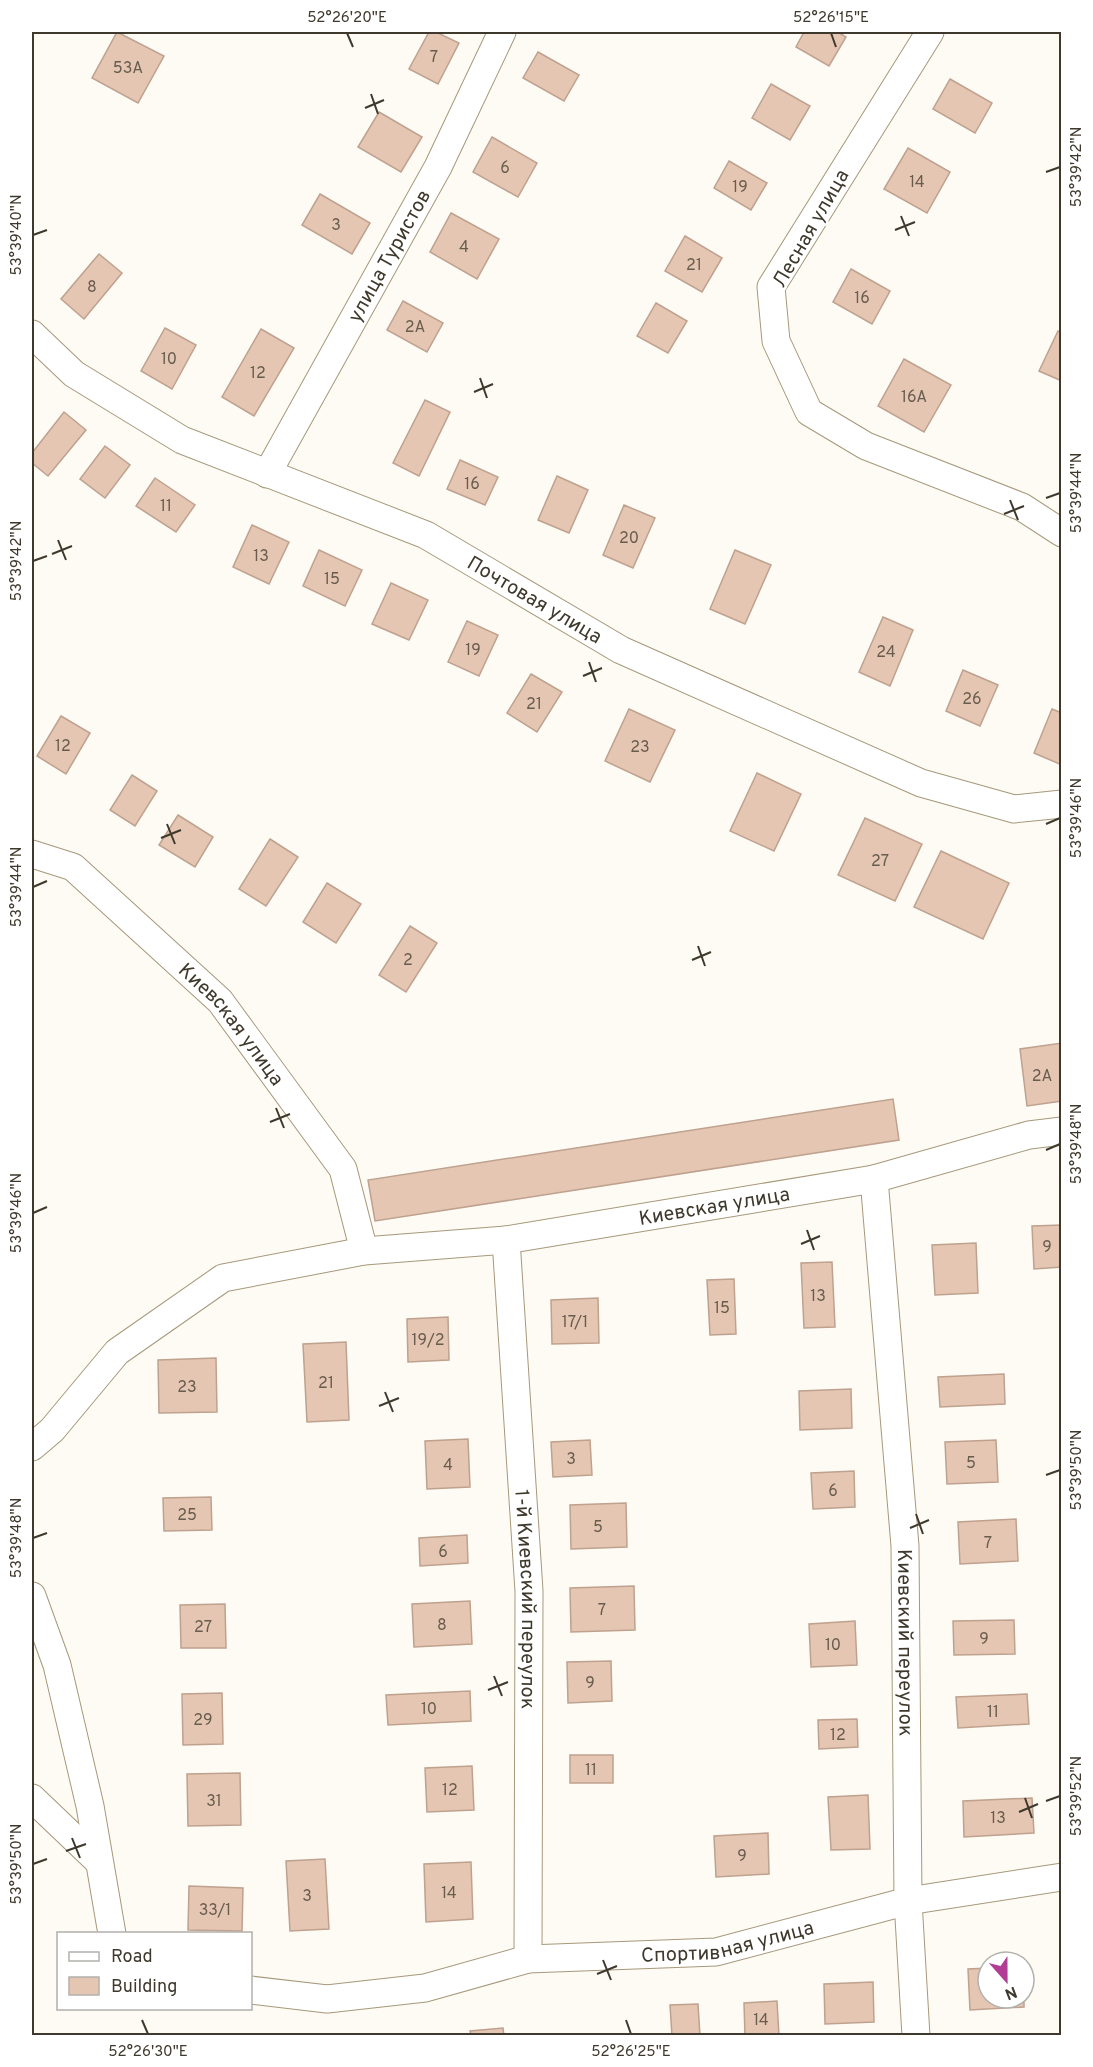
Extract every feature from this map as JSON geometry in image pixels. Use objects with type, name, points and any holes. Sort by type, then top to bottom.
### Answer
[{"type":"street","name":"улица Туристов","points":[[267,474],[438,167],[502,32]]},
{"type":"street","name":"Лесная улица","points":[[930,32],[771,287],[776,341],[809,412],[866,446],[1022,507],[1062,533]]},
{"type":"street","name":"Почтовая улица","points":[[32,334],[74,374],[182,440],[426,535],[621,650],[921,783],[1014,809],[1062,804]]},
{"type":"street","name":"Киевская улица","points":[[32,854],[73,867],[220,1001],[343,1169],[364,1251]]},
{"type":"street","name":"Киевская улица","points":[[32,1447],[52,1430],[117,1352],[223,1278],[364,1251],[506,1240],[874,1179],[1029,1135],[1062,1131]]},
{"type":"street","name":"Киевский переулок","points":[[874,1179],[906,1546],[908,1901],[916,2036]]},
{"type":"street","name":"1-й Киевский переулок","points":[[506,1240],[530,1590],[528,1959]]},
{"type":"street","points":[[32,1596],[57,1665],[90,1806],[97,1860],[112,1932]]},
{"type":"street","points":[[32,1798],[97,1860]]},
{"type":"street","name":"Спортивная улица","points":[[252,1990],[327,1999],[425,1988],[528,1959],[716,1952],[908,1901],[1062,1877]]},
{"type":"building","points":[[117,32],[164,56],[138,103],[92,78]]},
{"type":"building","points":[[429,32],[436,32],[459,43],[438,84],[409,69]]},
{"type":"building","points":[[804,32],[838,32],[846,37],[829,66],[796,47]]},
{"type":"building","points":[[538,52],[579,75],[564,101],[523,78]]},
{"type":"building","points":[[950,79],[992,103],[975,133],[933,109]]},
{"type":"building","points":[[771,84],[810,106],[790,140],[752,118]]},
{"type":"building","points":[[379,112],[422,137],[401,172],[358,147]]},
{"type":"building","points":[[492,137],[537,163],[518,197],[473,172]]},
{"type":"building","points":[[908,148],[950,172],[927,213],[884,189]]},
{"type":"building","points":[[729,161],[767,183],[751,210],[714,188]]},
{"type":"building","points":[[320,194],[370,223],[352,254],[302,225]]},
{"type":"building","points":[[451,213],[499,239],[477,279],[430,252]]},
{"type":"building","points":[[685,236],[722,258],[702,292],[665,271]]},
{"type":"building","points":[[99,254],[122,273],[84,319],[61,299]]},
{"type":"building","points":[[851,269],[890,291],[872,324],[833,302]]},
{"type":"building","points":[[403,301],[443,323],[427,352],[387,330]]},
{"type":"building","points":[[656,303],[687,321],[668,353],[637,336]]},
{"type":"building","points":[[165,328],[196,345],[172,389],[141,371]]},
{"type":"building","points":[[261,329],[294,348],[254,416],[222,397]]},
{"type":"building","points":[[1058,331],[1062,333],[1062,381],[1039,371]]},
{"type":"building","points":[[904,359],[951,385],[924,432],[878,406]]},
{"type":"building","points":[[425,400],[450,412],[419,476],[393,463]]},
{"type":"building","points":[[64,412],[86,430],[48,476],[32,463],[32,453]]},
{"type":"building","points":[[105,446],[130,465],[105,498],[80,479]]},
{"type":"building","points":[[460,460],[498,477],[485,505],[447,489]]},
{"type":"building","points":[[557,476],[588,490],[569,533],[538,520]]},
{"type":"building","points":[[155,478],[195,505],[176,532],[136,506]]},
{"type":"building","points":[[624,505],[655,518],[633,568],[603,555]]},
{"type":"building","points":[[252,525],[289,542],[269,584],[233,567]]},
{"type":"building","points":[[319,550],[362,570],[345,606],[303,586]]},
{"type":"building","points":[[735,550],[771,565],[745,624],[710,609]]},
{"type":"building","points":[[391,583],[428,600],[409,640],[372,624]]},
{"type":"building","points":[[883,617],[913,630],[890,686],[859,672]]},
{"type":"building","points":[[467,621],[498,635],[479,676],[448,662]]},
{"type":"building","points":[[963,670],[998,685],[980,726],[946,711]]},
{"type":"building","points":[[531,674],[562,692],[537,732],[507,713]]},
{"type":"building","points":[[629,709],[675,730],[650,782],[605,761]]},
{"type":"building","points":[[1052,709],[1062,713],[1062,765],[1034,753]]},
{"type":"building","points":[[61,716],[90,733],[66,774],[37,756]]},
{"type":"building","points":[[757,773],[801,794],[774,851],[730,831]]},
{"type":"building","points":[[132,775],[157,791],[135,826],[110,810]]},
{"type":"building","points":[[178,815],[213,837],[195,867],[159,845]]},
{"type":"building","points":[[865,818],[922,844],[895,901],[838,875]]},
{"type":"building","points":[[270,839],[298,857],[266,906],[239,889]]},
{"type":"building","points":[[941,851],[1009,883],[983,939],[914,907]]},
{"type":"building","points":[[327,883],[361,904],[336,943],[303,922]]},
{"type":"building","points":[[410,926],[437,943],[406,992],[379,975]]},
{"type":"building","points":[[1062,1043],[1062,1101],[1027,1106],[1020,1049]]},
{"type":"building","points":[[893,1099],[899,1140],[375,1221],[368,1180]]},
{"type":"building","points":[[1062,1225],[1062,1267],[1034,1269],[1032,1226]]},
{"type":"building","points":[[976,1243],[978,1293],[935,1295],[932,1245]]},
{"type":"building","points":[[832,1262],[835,1327],[804,1328],[801,1263]]},
{"type":"building","points":[[734,1279],[736,1334],[710,1335],[707,1280]]},
{"type":"building","points":[[598,1298],[599,1343],[552,1344],[551,1300]]},
{"type":"building","points":[[448,1317],[449,1360],[408,1362],[407,1319]]},
{"type":"building","points":[[346,1342],[349,1420],[307,1422],[303,1344]]},
{"type":"building","points":[[216,1358],[217,1412],[159,1413],[158,1360]]},
{"type":"building","points":[[1004,1374],[1005,1404],[940,1407],[938,1377]]},
{"type":"building","points":[[851,1389],[852,1428],[800,1430],[799,1391]]},
{"type":"building","points":[[468,1439],[470,1487],[427,1489],[425,1441]]},
{"type":"building","points":[[590,1440],[592,1475],[553,1477],[551,1442]]},
{"type":"building","points":[[996,1440],[998,1482],[947,1484],[945,1442]]},
{"type":"building","points":[[854,1471],[855,1507],[813,1509],[811,1473]]},
{"type":"building","points":[[211,1497],[212,1530],[164,1531],[163,1498]]},
{"type":"building","points":[[626,1503],[627,1547],[571,1549],[570,1505]]},
{"type":"building","points":[[1016,1519],[1018,1561],[960,1564],[958,1522]]},
{"type":"building","points":[[467,1535],[468,1563],[420,1566],[419,1538]]},
{"type":"building","points":[[634,1586],[635,1630],[571,1632],[570,1588]]},
{"type":"building","points":[[470,1601],[472,1644],[414,1647],[412,1604]]},
{"type":"building","points":[[225,1604],[226,1648],[181,1648],[180,1605]]},
{"type":"building","points":[[1014,1620],[1015,1654],[954,1655],[953,1621]]},
{"type":"building","points":[[855,1621],[857,1665],[811,1667],[809,1624]]},
{"type":"building","points":[[611,1661],[612,1701],[568,1703],[567,1662]]},
{"type":"building","points":[[470,1691],[471,1721],[388,1725],[386,1695]]},
{"type":"building","points":[[222,1693],[223,1744],[183,1745],[182,1694]]},
{"type":"building","points":[[1027,1694],[1029,1724],[958,1728],[956,1697]]},
{"type":"building","points":[[857,1719],[858,1747],[819,1749],[818,1720]]},
{"type":"building","points":[[570,1755],[613,1755],[613,1783],[570,1783]]},
{"type":"building","points":[[472,1766],[474,1810],[427,1812],[425,1768]]},
{"type":"building","points":[[240,1773],[241,1825],[188,1826],[187,1774]]},
{"type":"building","points":[[868,1795],[870,1849],[831,1850],[828,1797]]},
{"type":"building","points":[[1032,1798],[1034,1833],[964,1837],[963,1801]]},
{"type":"building","points":[[768,1833],[769,1874],[716,1877],[714,1836]]},
{"type":"building","points":[[325,1859],[329,1929],[290,1931],[286,1861]]},
{"type":"building","points":[[471,1862],[473,1919],[426,1922],[424,1864]]},
{"type":"building","points":[[189,1886],[243,1888],[242,1931],[188,1930]]},
{"type":"building","points":[[968,1969],[976,1969],[976,2010],[970,2010]]},
{"type":"building","points":[[873,1982],[874,2022],[825,2024],[824,1984]]},
{"type":"building","points":[[777,2001],[779,2036],[745,2036],[744,2003]]},
{"type":"building","points":[[698,2004],[700,2036],[672,2036],[670,2005]]},
{"type":"building","points":[[503,2028],[504,2036],[471,2036],[470,2031]]}]
